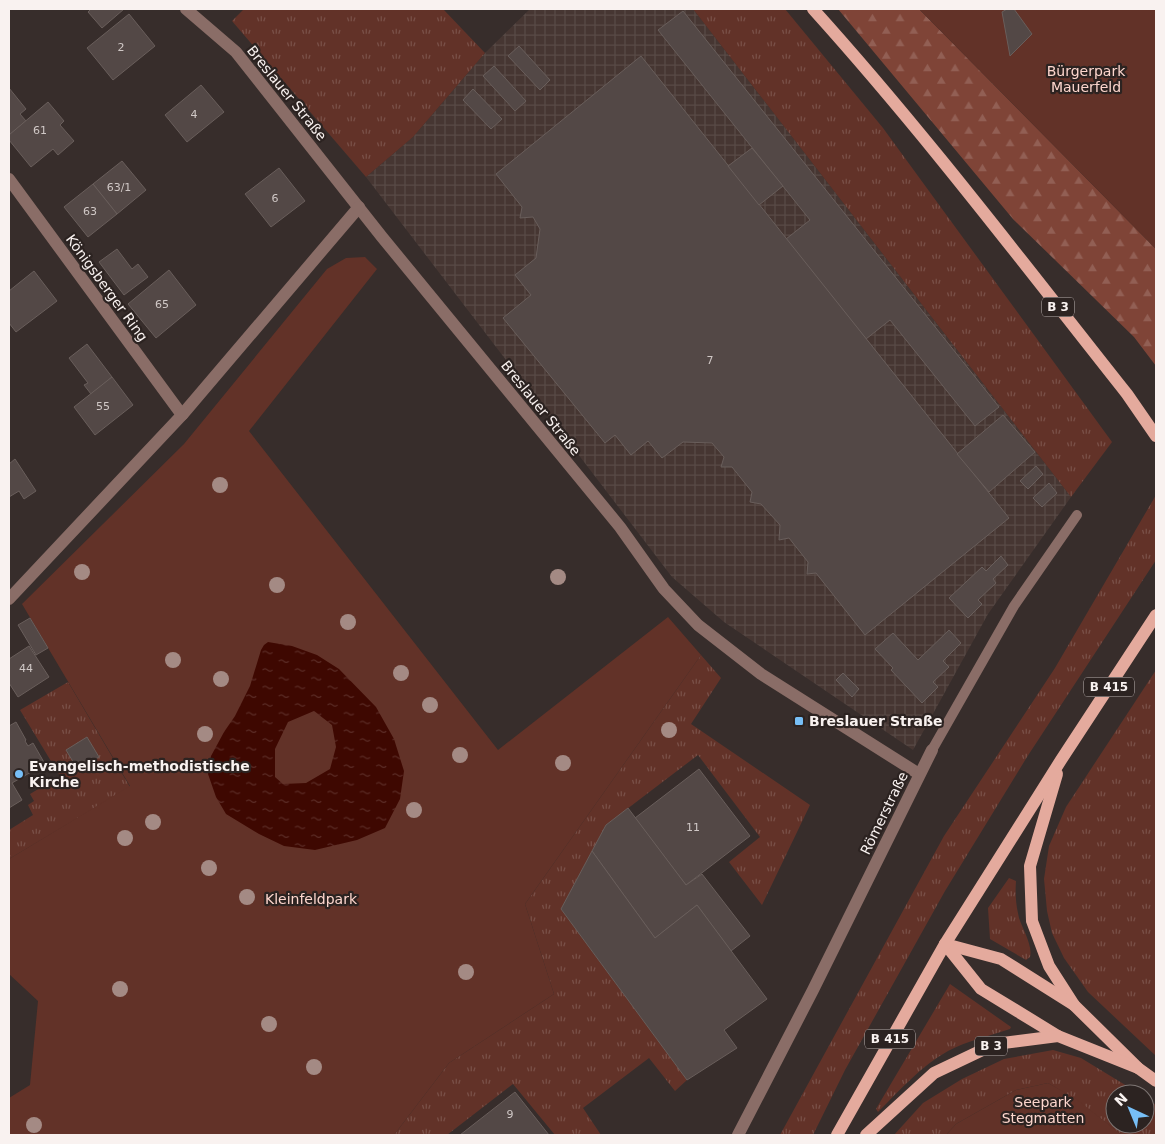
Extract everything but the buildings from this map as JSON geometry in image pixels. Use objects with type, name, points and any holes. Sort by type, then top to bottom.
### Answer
[{"type":"main road","name":"B 3","points":[[813,9],[901,110],[1127,394],[1156,436]]},
{"type":"main road","name":"B 415","points":[[837,1135],[945,944],[1061,760],[1156,615]]},
{"type":"main road","name":"B 3","points":[[1061,760],[1030,866],[1032,921],[1049,966],[1074,1005]]},
{"type":"main road","name":"B 3","points":[[945,944],[1001,959],[1074,1005],[1138,1068],[1156,1081]]},
{"type":"main road","name":"B 3","points":[[945,944],[980,988],[1058,1036],[1138,1068]]},
{"type":"main road","name":"B 3","points":[[866,1135],[934,1073],[994,1044],[1058,1036]]},
{"type":"street","name":"Breslauer Straße","points":[[186,9],[236,52],[382,237],[620,527],[664,589],[698,625],[761,674],[919,774]]},
{"type":"street","name":"Königsberger Ring","points":[[9,179],[182,415]]},
{"type":"street","points":[[9,599],[182,415],[359,207]]},
{"type":"street","name":"Römerstraße","points":[[738,1135],[813,990],[932,750]]},
{"type":"lane","name":"Römerstraße","points":[[932,750],[1014,606],[1077,515]]},
{"type":"shaded area","points":[[530,9],[693,9],[1071,497],[988,614],[913,750],[724,622],[672,577],[366,177],[413,137],[485,53]]},
{"type":"green space","points":[[244,9],[443,9],[485,53],[413,137],[366,177],[232,21]]},
{"type":"green space","points":[[693,9],[785,9],[883,128],[1112,442],[1071,497]]},
{"type":"green space","points":[[838,9],[919,9],[1156,249],[1156,366],[1134,337],[1013,219]]},
{"type":"green space","name":"Bürgerpark Mauerfeld","points":[[919,9],[1156,9],[1156,249],[1150,243]]},
{"type":"green space","name":"Kleinfeldpark","points":[[365,257],[377,269],[249,431],[498,750],[668,617],[701,655],[525,904],[554,994],[449,1063],[394,1135],[9,1135],[9,1098],[30,1085],[38,1001],[9,974],[9,859],[130,786],[22,604],[184,444],[327,269],[346,258]]},
{"type":"green space","points":[[1156,495],[1156,560],[1027,757],[945,891],[845,1070],[813,1135],[780,1135],[944,836],[1055,668]]},
{"type":"green space","points":[[701,655],[721,678],[691,724],[810,805],[762,905],[729,862],[760,837],[698,755],[606,825],[561,909],[687,1080],[675,1091],[649,1058],[583,1108],[601,1135],[555,1135],[513,1084],[447,1135],[394,1135],[449,1063],[554,994],[525,904]]},
{"type":"green space","points":[[1156,670],[1156,1056],[1088,992],[1064,958],[1052,933],[1047,911],[1044,879],[1049,846],[1066,807]]},
{"type":"green space","points":[[68,682],[130,787],[9,859],[9,830],[33,815],[28,805],[34,801],[30,794],[60,776],[20,710]]},
{"type":"green space","points":[[1009,878],[1016,881],[1016,904],[1030,948],[1030,957],[1026,960],[990,939],[988,908]]},
{"type":"green space","points":[[950,984],[1011,1027],[1010,1029],[963,1044],[938,1057],[911,1079],[878,1112],[876,1109]]},
{"type":"green space","points":[[1053,1050],[1081,1058],[1124,1084],[1105,1084],[1105,1122],[1075,1099],[1048,1083],[1016,1090],[956,1124],[946,1135],[894,1135],[923,1103],[962,1079],[1004,1059]]},
{"type":"green space","name":"Seepark Stegmatten","points":[[1048,1083],[1075,1098],[1105,1122],[1105,1134],[1122,1135],[946,1135],[956,1124],[1016,1090]]},
{"type":"green space","points":[[1156,1105],[1156,1135],[1121,1134],[1155,1134]]},
{"type":"water","points":[[268,642],[292,646],[317,655],[339,669],[376,707],[394,739],[404,771],[400,799],[385,828],[357,840],[315,850],[284,846],[259,834],[226,814],[216,797],[208,774],[211,756],[250,686],[264,645]],"holes":[[[314,711],[332,725],[336,747],[330,769],[306,783],[283,784],[275,777],[275,749],[288,722]]]},
{"type":"place","name":"Breslauer Straße","points":[[799,721]]},
{"type":"place","name":"Evangelisch-methodistische Kirche","points":[[19,774]]}]
